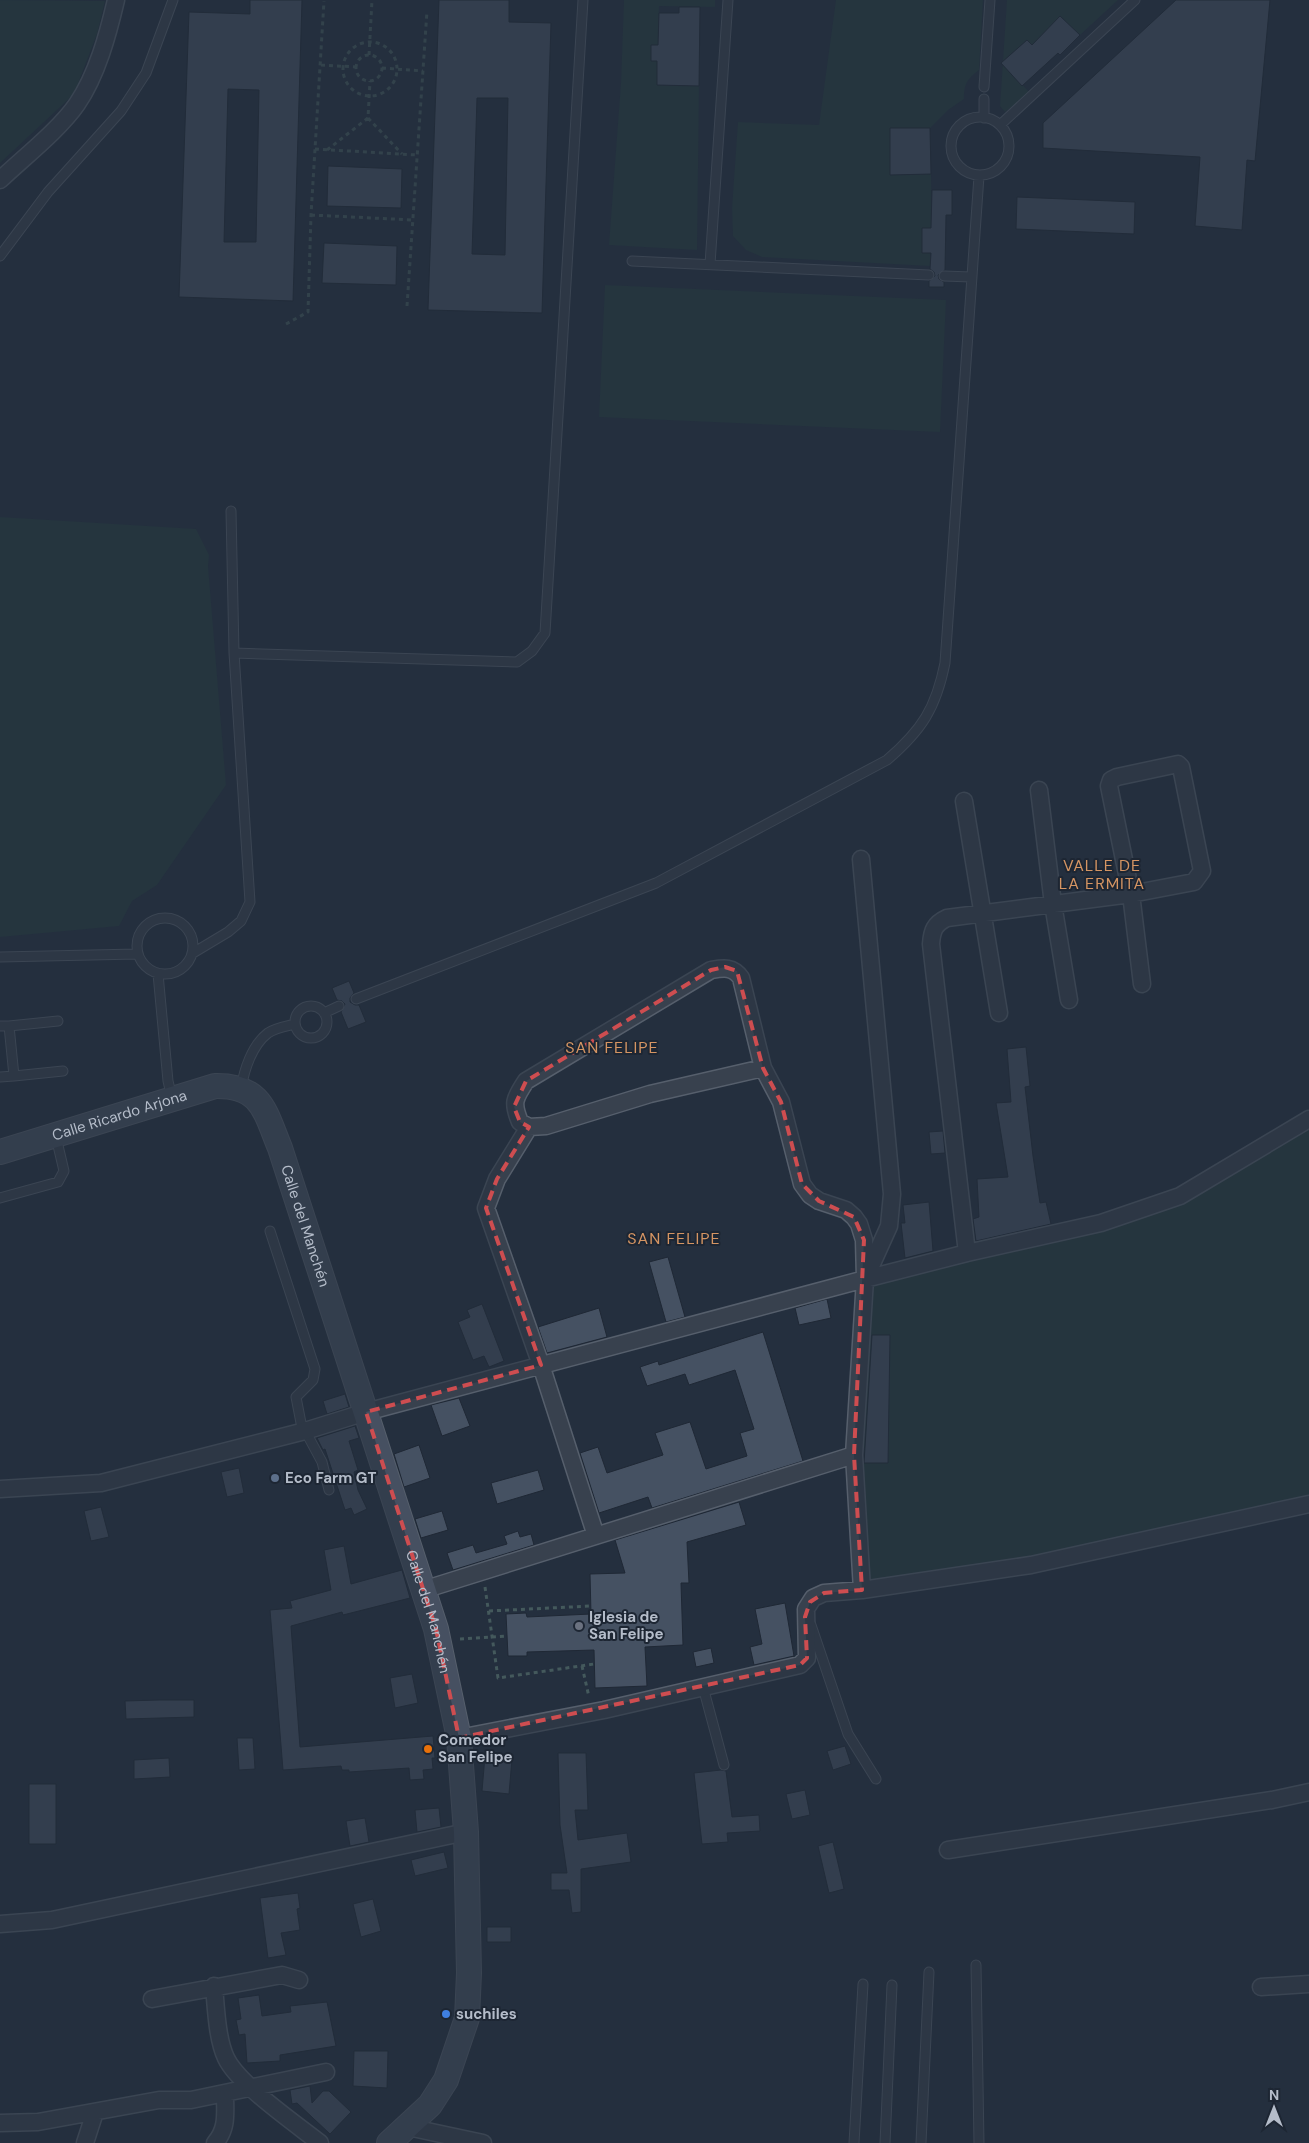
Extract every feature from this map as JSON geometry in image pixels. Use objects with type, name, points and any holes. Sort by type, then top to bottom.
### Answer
[{"type":"street","points":[[0,180],[76,105],[91,76],[110,24],[116,0]]},
{"type":"street","points":[[967,1253],[931,944],[932,932],[937,922],[947,918],[1131,894],[1194,882],[1202,871],[1181,767],[1178,764],[1117,777],[1111,780],[1109,786],[1131,894],[1142,984]]},
{"type":"street","points":[[1039,790],[1053,904],[1069,1000]]},
{"type":"street","points":[[964,801],[999,1013]]},
{"type":"street","points":[[861,859],[892,1194],[889,1226],[884,1241],[865,1279]]},
{"type":"street","points":[[763,1068],[650,1094],[546,1126],[530,1127],[520,1122],[514,1107],[517,1094],[526,1081],[711,970],[726,967],[737,972],[741,978],[763,1068],[781,1102],[802,1184],[810,1195],[818,1201],[846,1210],[859,1224],[864,1240],[865,1279],[854,1455],[862,1590]]},
{"type":"street","name":"Calle Ricardo Arjona","points":[[0,1152],[215,1086],[241,1089]]},
{"type":"street","name":"Calle del Manchén","points":[[241,1089],[262,1104],[280,1148],[439,1641],[459,1738],[466,1832],[470,1973],[467,2018],[446,2080],[430,2105],[389,2143]]},
{"type":"street","points":[[0,1489],[101,1483],[304,1431],[366,1412],[865,1279],[967,1253],[1101,1223],[1180,1196],[1309,1119]]},
{"type":"street","points":[[530,1127],[497,1179],[486,1208],[541,1365],[596,1536]]},
{"type":"street","points":[[423,1590],[854,1455]]},
{"type":"street","points":[[459,1738],[594,1712],[793,1667],[805,1662],[808,1652],[805,1616],[810,1602],[818,1595],[1031,1565],[1309,1504]]},
{"type":"street","points":[[948,1850],[1272,1800],[1309,1792]]},
{"type":"street","points":[[0,1924],[52,1920],[466,1832]]},
{"type":"street","points":[[152,1999],[214,1986],[282,1975],[300,1980]]},
{"type":"street","points":[[1261,1987],[1309,1984]]},
{"type":"street","points":[[214,1986],[216,2017],[226,2058],[249,2086],[320,2143]]},
{"type":"street","points":[[0,2123],[29,2123],[159,2100],[190,2100],[225,2094],[249,2086],[326,2072]]},
{"type":"street","points":[[215,2143],[222,2134],[226,2124],[225,2094]]},
{"type":"street","points":[[85,2143],[95,2112]]},
{"type":"street","points":[[408,2127],[483,2143]]},
{"type":"lane","points":[[0,256],[48,192],[121,111],[146,73],[173,0]]},
{"type":"lane","points":[[234,653],[517,662],[532,651],[545,633],[583,0]]},
{"type":"lane","points":[[710,264],[728,0]]},
{"type":"lane","points":[[984,86],[990,0]]},
{"type":"lane","points":[[1000,125],[1135,0]]},
{"type":"lane","points":[[984,99],[984,118]]},
{"type":"lane","points":[[984,118],[1000,125],[1008,141],[1007,158],[1000,167],[991,174],[979,176],[968,173],[959,167],[952,157],[950,146],[952,135],[959,126],[968,120],[984,118]]},
{"type":"lane","points":[[356,999],[656,883],[888,760],[910,741],[931,709],[939,692],[945,663],[979,176]]},
{"type":"lane","points":[[632,261],[929,275]]},
{"type":"lane","points":[[944,276],[971,277]]},
{"type":"lane","points":[[193,953],[192,938],[185,926],[172,918],[157,919],[144,926],[137,939],[137,954],[145,967],[158,974],[173,974],[186,966],[193,953],[228,932],[241,921],[250,902],[234,653],[230,511]]},
{"type":"lane","points":[[0,957],[137,954]]},
{"type":"lane","points":[[158,974],[168,1081],[173,1099]]},
{"type":"lane","points":[[305,1006],[315,1006],[324,1013],[327,1019],[326,1028],[320,1036],[311,1039],[302,1036],[296,1030],[295,1024],[298,1012],[305,1006]]},
{"type":"lane","points":[[324,1013],[339,1006]]},
{"type":"lane","points":[[14,1076],[4,1026],[58,1021]]},
{"type":"lane","points":[[241,1089],[248,1062],[261,1041],[269,1032],[295,1024]]},
{"type":"lane","points":[[0,1077],[64,1071]]},
{"type":"lane","points":[[0,1198],[58,1182],[64,1171],[55,1135]]},
{"type":"lane","points":[[270,1231],[315,1369],[313,1380],[296,1397],[304,1431],[322,1462],[329,1490]]},
{"type":"lane","points":[[805,1616],[814,1631],[818,1651],[848,1734],[876,1779]]},
{"type":"lane","points":[[703,1687],[724,1765]]},
{"type":"lane","points":[[976,1965],[979,2143]]},
{"type":"lane","points":[[921,2143],[929,1972]]},
{"type":"lane","points":[[854,2143],[863,1984]]},
{"type":"lane","points":[[885,2143],[892,1985]]},
{"type":"path","points":[[369,55],[372,0]]},
{"type":"path","points":[[286,324],[308,312],[311,215],[324,1]]},
{"type":"path","points":[[407,306],[427,11]]},
{"type":"path","points":[[370,42],[377,42],[391,52],[397,70],[393,84],[387,90],[369,96],[355,92],[348,86],[342,67],[347,54],[352,48],[370,42]]},
{"type":"path","points":[[369,55],[378,58],[382,68],[377,78],[370,81],[360,77],[356,67],[362,57],[369,55]]},
{"type":"path","points":[[321,65],[356,67]]},
{"type":"path","points":[[382,68],[423,72]]},
{"type":"path","points":[[370,81],[368,118],[402,154]]},
{"type":"path","points":[[328,150],[368,118]]},
{"type":"path","points":[[315,149],[417,155]]},
{"type":"path","points":[[311,215],[413,220]]},
{"type":"path","points":[[483,1571],[498,1678],[594,1664]]},
{"type":"path","points":[[489,1611],[591,1606]]},
{"type":"path","points":[[439,1641],[507,1636]]},
{"type":"path","points":[[582,1666],[594,1712]]},
{"type":"highlighted area","points":[[725,967],[737,971],[763,1068],[781,1102],[802,1184],[819,1201],[854,1217],[864,1240],[854,1455],[862,1590],[824,1593],[810,1602],[805,1617],[807,1658],[800,1665],[459,1738],[436,1629],[366,1412],[541,1365],[486,1208],[497,1179],[529,1127],[520,1122],[514,1107],[526,1081],[711,970]]},
{"type":"green space","points":[[0,0],[105,1],[97,34],[74,94],[0,163]]},
{"type":"green space","points":[[624,0],[715,0],[715,7],[659,6],[657,85],[699,86],[697,250],[609,245],[621,83]]},
{"type":"green space","points":[[836,0],[983,0],[979,70],[967,82],[964,99],[948,110],[930,128],[891,128],[891,175],[931,174],[932,228],[922,229],[922,253],[930,253],[930,266],[762,257],[746,250],[733,236],[732,208],[738,122],[819,125]]},
{"type":"green space","points":[[1007,0],[1118,0],[1080,35],[1060,17],[1032,45],[1027,40],[1003,62]]},
{"type":"green space","points":[[1003,64],[1030,93],[1005,112],[1000,106]]},
{"type":"green space","points":[[605,285],[946,300],[940,432],[599,417]]},
{"type":"green space","points":[[0,517],[196,529],[209,555],[208,566],[226,785],[157,885],[132,901],[119,926],[0,937]]},
{"type":"green space","points":[[1309,1122],[1309,1498],[1079,1551],[870,1587],[863,1547],[866,1281],[1183,1198]]},
{"type":"building","points":[[250,0],[302,0],[293,301],[179,297],[189,12],[250,14]],"holes":[[[228,89],[259,90],[256,242],[224,242]]]},
{"type":"building","points":[[439,0],[509,0],[509,22],[551,23],[542,313],[428,310]],"holes":[[[477,98],[508,98],[505,255],[472,254]]]},
{"type":"building","points":[[1176,0],[1270,0],[1255,161],[1247,160],[1242,230],[1195,226],[1200,157],[1043,148],[1043,123]]},
{"type":"building","points":[[679,7],[700,7],[699,86],[657,85],[657,61],[651,61],[651,45],[658,45],[659,13],[679,13]]},
{"type":"building","points":[[1060,16],[1080,35],[1060,55],[1058,53],[1022,86],[1001,63],[1027,40],[1032,45]]},
{"type":"building","points":[[890,128],[930,128],[931,174],[890,175]]},
{"type":"building","points":[[328,166],[402,169],[401,208],[327,206]]},
{"type":"building","points":[[932,190],[952,190],[952,215],[946,215],[945,270],[938,275],[939,279],[944,282],[944,287],[929,287],[929,281],[935,276],[934,272],[930,269],[931,253],[922,253],[922,228],[931,228]]},
{"type":"building","points":[[1017,197],[1135,202],[1134,234],[1016,229]]},
{"type":"building","points":[[324,243],[397,246],[396,285],[322,283]]},
{"type":"building","points":[[349,981],[354,993],[350,998],[350,1002],[359,1005],[366,1022],[348,1029],[341,1012],[345,1004],[337,1000],[332,988]]},
{"type":"building","points":[[1026,1047],[1030,1086],[1025,1087],[1033,1156],[1040,1203],[1046,1202],[1051,1224],[976,1241],[973,1219],[979,1217],[977,1179],[1008,1177],[996,1103],[1011,1102],[1007,1049]]},
{"type":"building","points":[[943,1131],[945,1153],[931,1154],[929,1132]]},
{"type":"building","points":[[929,1202],[933,1251],[905,1258],[901,1223],[905,1223],[903,1205]]},
{"type":"building","points":[[668,1257],[685,1317],[666,1322],[649,1262]]},
{"type":"building","points":[[827,1299],[831,1318],[799,1325],[795,1308]]},
{"type":"building","points":[[482,1304],[504,1361],[489,1367],[484,1356],[473,1360],[458,1322],[470,1317],[467,1310]]},
{"type":"building","points":[[599,1308],[607,1337],[547,1353],[538,1327]]},
{"type":"building","points":[[763,1332],[803,1461],[652,1508],[648,1497],[599,1513],[580,1453],[598,1447],[607,1473],[663,1455],[655,1433],[690,1422],[706,1469],[747,1456],[740,1433],[754,1429],[735,1370],[689,1385],[685,1374],[647,1386],[640,1367],[658,1361],[659,1365]]},
{"type":"building","points":[[872,1335],[890,1335],[888,1463],[864,1463]]},
{"type":"building","points":[[345,1394],[349,1407],[327,1414],[323,1401]]},
{"type":"building","points":[[459,1398],[470,1426],[442,1436],[431,1405]]},
{"type":"building","points":[[355,1426],[359,1438],[349,1441],[358,1470],[354,1472],[358,1490],[367,1509],[354,1515],[351,1508],[345,1510],[325,1449],[323,1450],[317,1438]]},
{"type":"building","points":[[419,1445],[430,1478],[404,1487],[394,1454]]},
{"type":"building","points":[[239,1468],[244,1493],[227,1497],[221,1472]]},
{"type":"building","points":[[538,1470],[544,1490],[497,1504],[491,1483]]},
{"type":"building","points":[[739,1502],[746,1525],[687,1542],[689,1583],[681,1583],[683,1645],[645,1647],[647,1686],[595,1688],[594,1650],[527,1652],[527,1656],[508,1656],[506,1614],[526,1613],[527,1617],[591,1614],[590,1574],[625,1573],[615,1540]]},
{"type":"building","points":[[101,1507],[109,1537],[91,1541],[84,1511]]},
{"type":"building","points":[[442,1511],[448,1530],[421,1538],[415,1519]]},
{"type":"building","points":[[518,1531],[520,1537],[531,1534],[534,1545],[453,1570],[447,1553],[473,1545],[476,1553],[507,1544],[504,1536]]},
{"type":"building","points":[[344,1546],[351,1584],[402,1570],[410,1598],[343,1615],[342,1612],[291,1626],[300,1747],[433,1736],[435,1758],[432,1758],[433,1769],[423,1770],[424,1779],[410,1780],[409,1768],[349,1772],[349,1770],[342,1770],[341,1766],[283,1770],[270,1610],[292,1608],[290,1601],[331,1590],[324,1550]]},
{"type":"building","points":[[785,1603],[794,1656],[754,1665],[750,1647],[762,1644],[755,1609]]},
{"type":"building","points":[[711,1648],[714,1663],[696,1667],[693,1652]]},
{"type":"building","points":[[412,1674],[418,1703],[395,1708],[390,1678]]},
{"type":"building","points":[[194,1700],[194,1717],[126,1719],[125,1701]]},
{"type":"building","points":[[237,1738],[253,1738],[255,1769],[239,1770]]},
{"type":"building","points":[[845,1746],[851,1764],[833,1770],[827,1751]]},
{"type":"building","points":[[558,1753],[586,1753],[588,1810],[575,1810],[578,1840],[627,1833],[631,1862],[581,1869],[581,1912],[572,1913],[569,1890],[551,1890],[551,1873],[567,1873],[560,1825]]},
{"type":"building","points":[[485,1756],[512,1759],[509,1794],[482,1791]]},
{"type":"building","points":[[169,1758],[170,1777],[134,1779],[134,1760]]},
{"type":"building","points":[[726,1771],[732,1817],[759,1815],[760,1831],[727,1833],[728,1842],[702,1844],[694,1773]]},
{"type":"building","points":[[29,1784],[56,1784],[56,1844],[29,1844]]},
{"type":"building","points":[[805,1790],[810,1815],[792,1819],[786,1794]]},
{"type":"building","points":[[439,1808],[441,1827],[417,1832],[415,1810]]},
{"type":"building","points":[[365,1818],[369,1842],[350,1846],[346,1821]]},
{"type":"building","points":[[833,1842],[844,1889],[829,1893],[818,1846]]},
{"type":"building","points":[[444,1852],[448,1868],[415,1876],[411,1860]]},
{"type":"building","points":[[298,1893],[300,1908],[297,1909],[300,1930],[281,1933],[286,1955],[268,1958],[260,1898]]},
{"type":"building","points":[[373,1899],[381,1931],[361,1937],[353,1904]]},
{"type":"building","points":[[487,1927],[511,1927],[511,1942],[487,1942]]},
{"type":"building","points":[[259,1995],[262,2016],[291,2012],[290,2006],[327,2002],[336,2046],[280,2055],[280,2061],[247,2063],[245,2034],[239,2035],[236,2020],[241,2019],[238,1998]]},
{"type":"building","points":[[354,2051],[388,2051],[387,2088],[353,2086]]},
{"type":"building","points":[[310,2086],[312,2103],[323,2091],[329,2091],[351,2112],[330,2134],[297,2103],[292,2104],[290,2090]]},
{"type":"place","name":"Eco Farm GT","points":[[275,1478]]},
{"type":"place","name":"Iglesia de San Felipe","points":[[579,1626]]},
{"type":"place","name":"Comedor San Felipe","points":[[428,1749]]},
{"type":"place","name":"suchiles","points":[[446,2014]]},
{"type":"district","name":"VALLE DE LA ERMITA","points":[[1102,874]]},
{"type":"district","name":"SAN FELIPE","points":[[612,1047]]},
{"type":"district","name":"SAN FELIPE","points":[[674,1238]]}]
